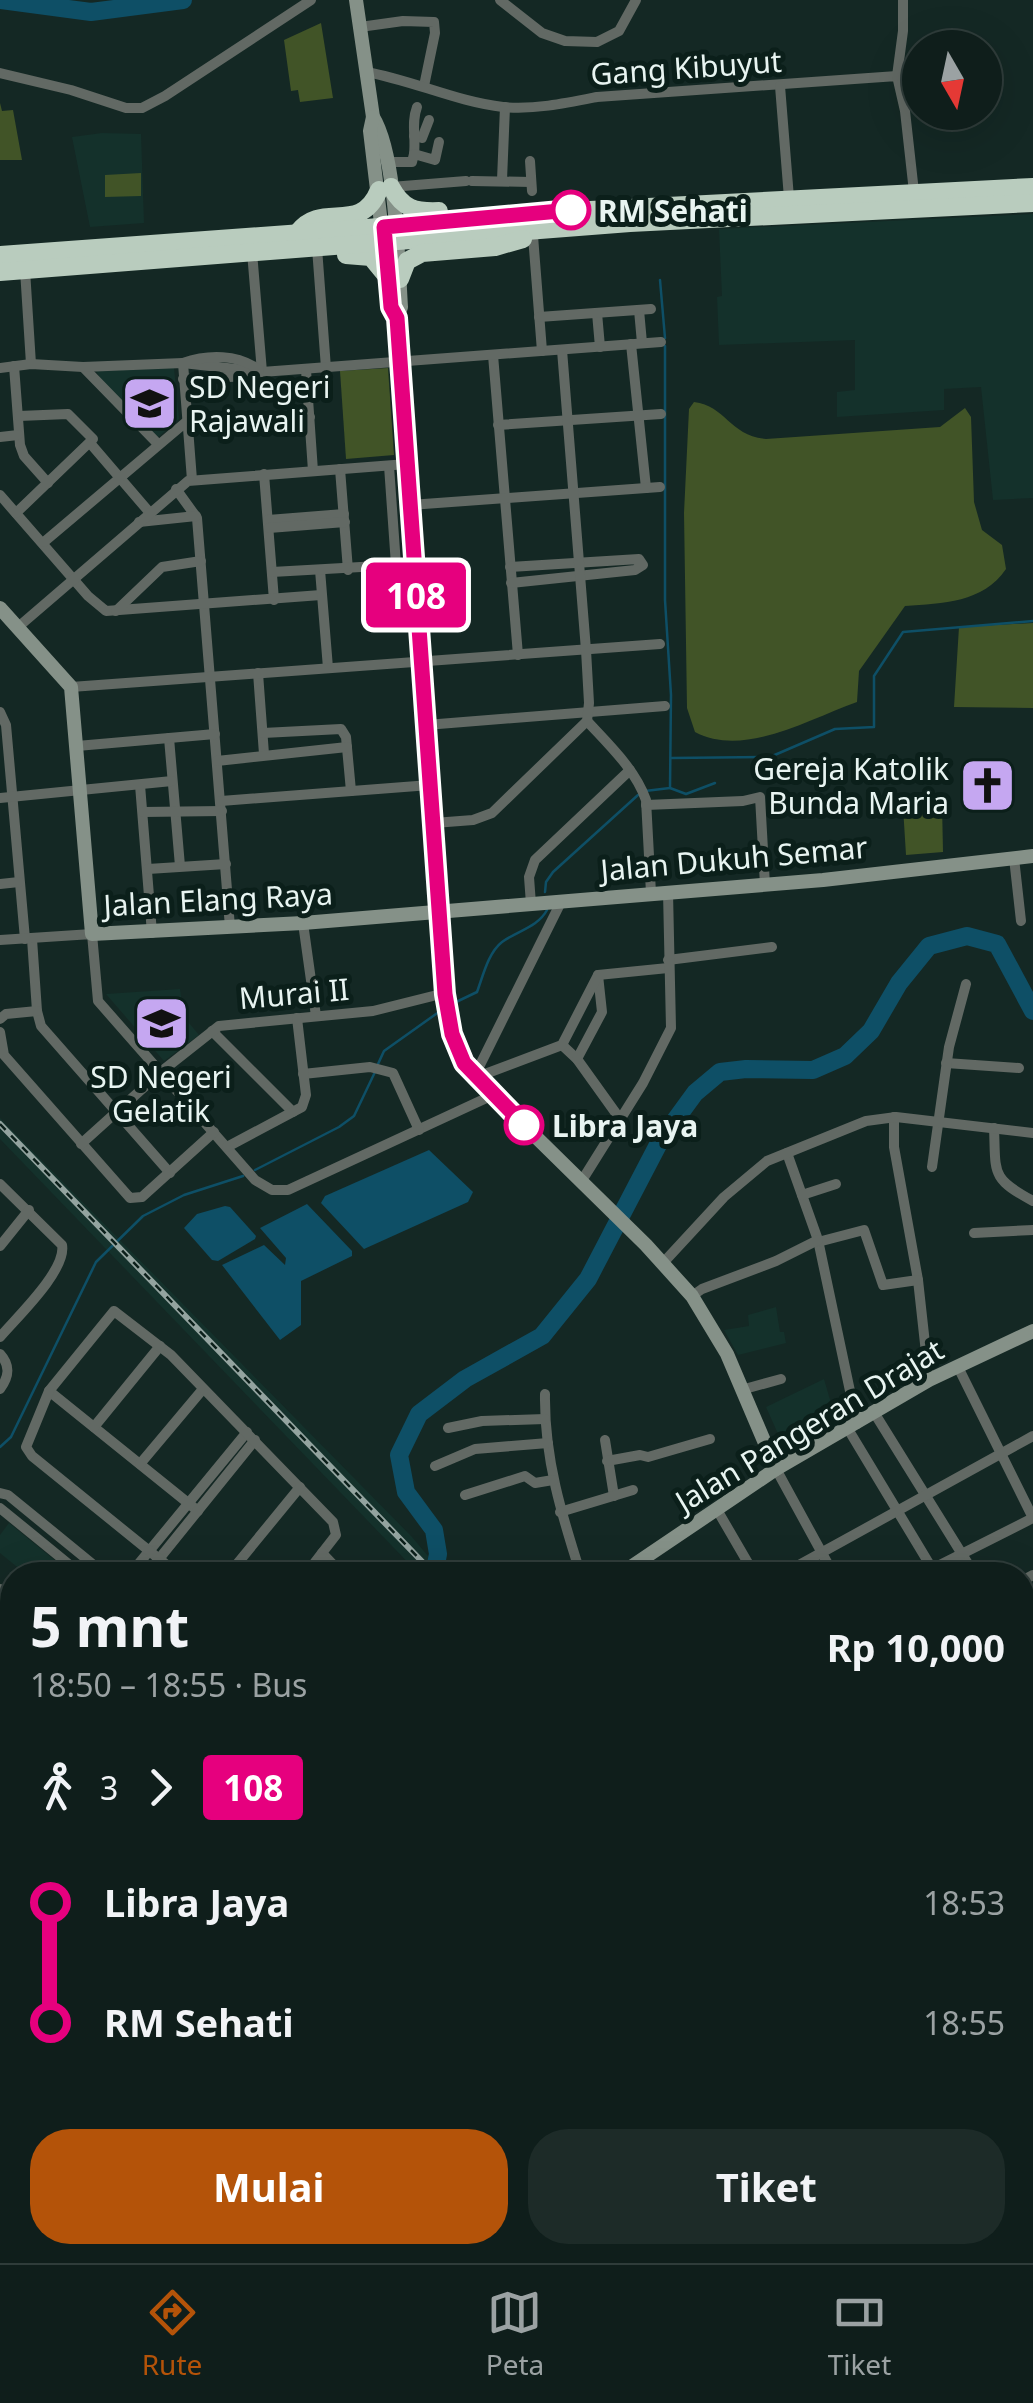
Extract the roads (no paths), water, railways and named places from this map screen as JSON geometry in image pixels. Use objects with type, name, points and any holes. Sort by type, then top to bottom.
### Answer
[{"type":"highway","points":[[298,232],[315,219],[362,213],[385,188],[405,207],[418,211],[494,208],[528,200],[789,198],[1033,187]]},
{"type":"highway","points":[[0,272],[320,248],[528,200]]},
{"type":"highway","points":[[0,255],[298,232],[390,234],[572,228],[1033,203]]},
{"type":"highway","points":[[320,248],[342,255],[369,256],[394,279],[407,261],[422,253],[495,248],[572,228]]},
{"type":"street","points":[[0,73],[126,108],[142,108],[312,0]]},
{"type":"street","points":[[356,0],[374,117],[381,129],[386,162],[394,279],[391,307],[397,318],[445,997],[458,1053],[493,1095],[646,1245],[692,1296],[727,1354],[776,1468],[826,1562]]},
{"type":"street","points":[[500,0],[542,33],[565,41],[597,42],[619,31],[636,0]]},
{"type":"street","points":[[903,0],[904,30],[896,76],[905,111],[914,192]]},
{"type":"street","points":[[360,27],[404,21],[434,22],[424,86]]},
{"type":"street","name":"Gang Kibuyut","points":[[366,72],[506,108],[597,97],[896,76]]},
{"type":"street","points":[[780,86],[789,198]]},
{"type":"street","points":[[417,107],[412,125],[418,186]]},
{"type":"street","points":[[502,180],[506,108]]},
{"type":"street","points":[[374,117],[370,131],[385,188]]},
{"type":"street","points":[[414,136],[422,138],[429,120]]},
{"type":"street","points":[[386,162],[435,160],[439,142]]},
{"type":"street","points":[[528,200],[530,161]]},
{"type":"street","points":[[385,188],[502,180],[528,200]]},
{"type":"street","points":[[533,236],[542,351]]},
{"type":"street","points":[[320,248],[326,368]]},
{"type":"street","points":[[252,252],[262,372]]},
{"type":"street","points":[[25,270],[31,364]]},
{"type":"street","points":[[539,317],[645,309],[637,343],[646,488]]},
{"type":"street","points":[[597,313],[600,347]]},
{"type":"street","points":[[0,368],[31,364],[182,363],[262,372],[660,342]]},
{"type":"street","points":[[562,350],[580,560],[588,716],[630,770],[645,798],[651,893]]},
{"type":"street","points":[[493,355],[518,654]]},
{"type":"street","points":[[182,363],[192,480]]},
{"type":"street","points":[[14,366],[22,453],[48,482]]},
{"type":"street","points":[[84,366],[157,443]]},
{"type":"street","points":[[306,370],[313,471]]},
{"type":"street","points":[[184,380],[262,372]]},
{"type":"street","points":[[16,513],[90,443],[91,436],[68,414],[19,416]]},
{"type":"street","points":[[498,425],[661,414]]},
{"type":"street","points":[[44,542],[157,443],[186,424],[310,416]]},
{"type":"street","points":[[0,437],[18,435]]},
{"type":"street","points":[[90,443],[150,513]]},
{"type":"street","points":[[17,628],[176,489],[192,480],[408,464]]},
{"type":"street","points":[[388,466],[396,566]]},
{"type":"street","points":[[340,469],[348,570]]},
{"type":"street","points":[[264,474],[274,600]]},
{"type":"street","points":[[410,505],[660,487]]},
{"type":"street","points":[[176,489],[196,516],[230,927]]},
{"type":"street","points":[[0,495],[100,608],[116,611],[321,595]]},
{"type":"street","points":[[139,522],[196,516]]},
{"type":"street","points":[[268,524],[344,518]]},
{"type":"street","points":[[510,568],[580,560],[640,559],[643,565],[636,570],[511,583]]},
{"type":"street","points":[[116,611],[164,566],[201,561]]},
{"type":"street","points":[[272,572],[414,564]]},
{"type":"street","points":[[320,570],[328,668]]},
{"type":"street","points":[[0,608],[71,687],[98,998],[250,1174],[264,1187],[288,1190],[493,1095]]},
{"type":"street","points":[[71,687],[660,644]]},
{"type":"street","points":[[258,674],[264,754]]},
{"type":"street","points":[[426,726],[588,716],[665,706]]},
{"type":"street","points":[[0,712],[6,726],[6,797],[41,1026],[170,1173]]},
{"type":"street","points":[[434,823],[473,820],[492,813],[588,716]]},
{"type":"street","points":[[263,732],[341,729],[347,747],[350,791]]},
{"type":"street","points":[[77,746],[215,734]]},
{"type":"street","points":[[169,738],[180,866]]},
{"type":"street","points":[[217,761],[347,747]]},
{"type":"street","points":[[530,904],[529,877],[535,860],[630,770]]},
{"type":"street","points":[[6,797],[172,781]]},
{"type":"street","points":[[140,784],[152,933]]},
{"type":"street","points":[[143,812],[175,813],[430,785]]},
{"type":"street","points":[[645,798],[743,801],[760,797],[765,884]]},
{"type":"street","name":"Jalan Dukuh Semar","points":[[440,911],[947,868],[1033,856]]},
{"type":"street","points":[[1014,858],[1021,921]]},
{"type":"street","points":[[148,869],[226,864]]},
{"type":"street","points":[[0,884],[19,882]]},
{"type":"street","points":[[580,1182],[671,1028],[668,892]]},
{"type":"street","points":[[476,1076],[561,902]]},
{"type":"street","name":"Jalan Elang Raya","points":[[0,940],[303,924],[440,911]]},
{"type":"street","points":[[303,924],[316,1016]]},
{"type":"street","points":[[598,975],[772,947]]},
{"type":"street","points":[[476,1076],[562,1045],[598,975]]},
{"type":"street","points":[[577,1058],[602,1012],[598,975]]},
{"type":"street","points":[[932,1168],[946,1062],[966,984]]},
{"type":"street","name":"Murai II","points":[[81,1144],[162,1071],[228,1023],[373,1011],[445,997]]},
{"type":"street","points":[[2,1014],[36,1011]]},
{"type":"street","points":[[226,1147],[293,1112],[305,1101],[297,1018]]},
{"type":"street","points":[[212,1031],[293,1112]]},
{"type":"street","points":[[0,1032],[4,1055],[126,1195],[135,1200],[214,1132]]},
{"type":"street","points":[[562,1045],[577,1058],[620,1119]]},
{"type":"street","points":[[946,1062],[1018,1068]]},
{"type":"street","points":[[304,1074],[370,1067],[393,1073],[418,1130]]},
{"type":"street","points":[[894,1117],[894,1147],[918,1280],[929,1380]]},
{"type":"street","points":[[663,1263],[732,1190],[767,1162],[866,1121],[894,1117],[1033,1133]]},
{"type":"street","points":[[994,1128],[999,1177],[1006,1186],[1033,1201]]},
{"type":"street","points":[[787,1154],[818,1241],[853,1426],[896,1511],[928,1562]]},
{"type":"street","points":[[0,1184],[62,1246],[63,1256],[0,1338]]},
{"type":"street","points":[[802,1195],[836,1184]]},
{"type":"street","points":[[0,1246],[28,1210]]},
{"type":"street","points":[[692,1296],[818,1241],[864,1230],[883,1285],[918,1280]]},
{"type":"street","points":[[974,1234],[1033,1230]]},
{"type":"street","points":[[163,1562],[28,1450],[28,1440],[49,1391],[114,1311],[160,1346],[337,1527],[334,1540],[315,1562]]},
{"type":"street","name":"Jalan Pangeran Drajat","points":[[647,1562],[716,1508],[776,1468],[929,1380],[1033,1331]]},
{"type":"street","points":[[94,1427],[160,1346]]},
{"type":"street","points":[[0,1354],[8,1375],[0,1389]]},
{"type":"street","points":[[948,1562],[1033,1518],[958,1368]]},
{"type":"street","points":[[742,1390],[781,1379]]},
{"type":"street","points":[[140,1464],[203,1389]]},
{"type":"street","points":[[49,1391],[193,1507]]},
{"type":"street","points":[[545,1394],[548,1443],[560,1512],[577,1562]]},
{"type":"street","points":[[874,1414],[966,1562]]},
{"type":"street","points":[[448,1428],[493,1420],[545,1419]]},
{"type":"street","points":[[140,1562],[193,1507],[251,1436]]},
{"type":"street","points":[[805,1562],[1033,1436]]},
{"type":"street","points":[[608,1461],[640,1454],[648,1457],[710,1439]]},
{"type":"street","points":[[605,1440],[614,1496]]},
{"type":"street","points":[[435,1466],[476,1449],[548,1443]]},
{"type":"street","points":[[464,1494],[525,1476],[535,1483],[554,1480]]},
{"type":"street","points":[[239,1562],[300,1487]]},
{"type":"street","points":[[560,1512],[634,1490]]},
{"type":"street","points":[[0,1493],[8,1495],[90,1562]]},
{"type":"street","points":[[157,1562],[193,1507]]},
{"type":"street","points":[[0,1508],[66,1562]]},
{"type":"street","points":[[716,1508],[747,1562]]},
{"type":"street","points":[[322,1553],[331,1562]]},
{"type":"water","points":[[429,1150],[473,1192],[468,1202],[364,1249],[321,1203],[325,1196]]},
{"type":"water","points":[[307,1204],[352,1251],[352,1256],[301,1281],[301,1325],[280,1340],[222,1265],[264,1245],[285,1265],[286,1258],[260,1228]]},
{"type":"water","points":[[225,1206],[256,1236],[218,1261],[212,1260],[184,1228],[197,1214]]},
{"type":"waterway","points":[[1,0],[91,12],[183,0]]},
{"type":"waterway","points":[[660,280],[665,338]]},
{"type":"waterway","points":[[645,791],[670,788],[665,346]]},
{"type":"waterway","points":[[671,758],[770,757],[835,729],[874,727],[874,676],[903,632],[1033,621]]},
{"type":"waterway","points":[[670,788],[686,794],[715,783]]},
{"type":"waterway","points":[[545,892],[553,872],[638,795]]},
{"type":"waterway","points":[[454,1003],[477,992],[497,947],[533,925],[547,910]]},
{"type":"waterway","points":[[436,1562],[434,1530],[406,1492],[399,1455],[419,1414],[465,1379],[542,1336],[588,1279],[660,1141],[695,1093],[720,1072],[813,1070],[845,1056],[871,1031],[899,983],[929,946],[967,936],[997,944],[1033,1011]]},
{"type":"waterway","points":[[378,1064],[384,1051],[443,1009]]},
{"type":"waterway","points":[[255,1170],[354,1116],[375,1072]]},
{"type":"waterway","points":[[0,1447],[11,1437],[96,1262],[143,1216],[184,1195],[243,1176]]},
{"type":"railway","points":[[0,1124],[422,1562]]},
{"type":"place","name":"RM Sehati","points":[[571,210]]},
{"type":"place","name":"SD Negeri Rajawali","points":[[150,403]]},
{"type":"place","name":"Gereja Katolik Bunda Maria","points":[[988,785]]},
{"type":"place","name":"SD Negeri Gelatik","points":[[161,1024]]},
{"type":"place","name":"Libra Jaya","points":[[524,1125]]}]
